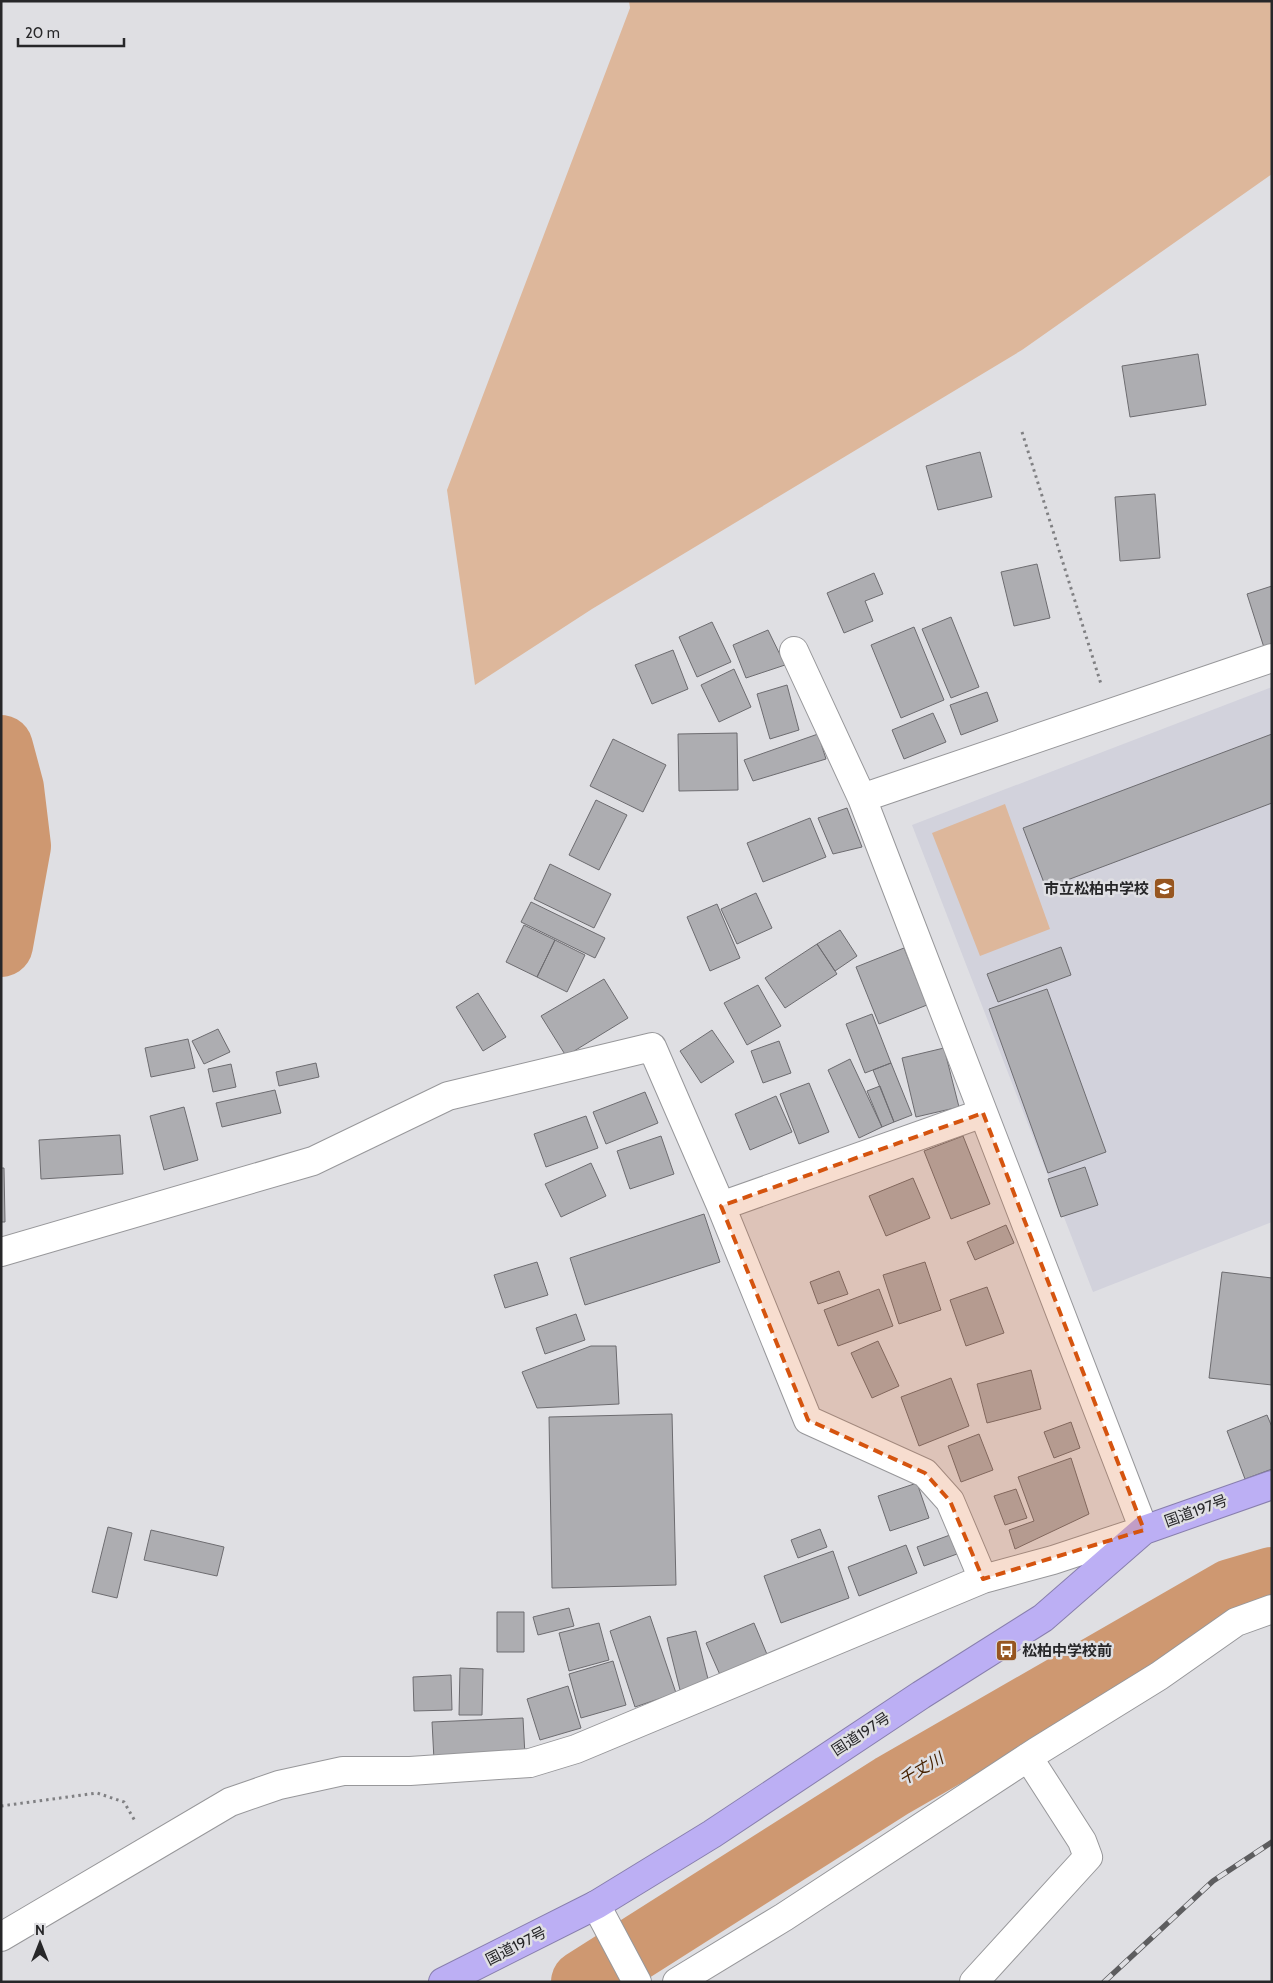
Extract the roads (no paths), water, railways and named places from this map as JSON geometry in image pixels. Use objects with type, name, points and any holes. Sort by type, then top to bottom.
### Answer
[{"type":"highway","name":"国道197号","points":[[443,1982],[600,1913],[712,1834],[921,1694],[1043,1618],[1144,1530],[1272,1485]]},
{"type":"street","points":[[1,1937],[230,1802],[279,1785],[343,1771],[410,1771],[530,1763],[576,1749],[983,1579],[1053,1560],[1144,1530],[862,798],[794,651]]},
{"type":"street","points":[[862,798],[1272,658]]},
{"type":"street","points":[[1,1252],[313,1161],[448,1096],[652,1047],[721,1206],[808,1420],[925,1473],[950,1501],[983,1579]]},
{"type":"street","points":[[721,1206],[983,1113]]},
{"type":"street","points":[[677,1982],[784,1917],[1028,1757],[1159,1676],[1236,1622],[1272,1609]]},
{"type":"street","points":[[974,1982],[1088,1856],[1082,1841],[1028,1757]]},
{"type":"street","points":[[600,1913],[637,1982]]},
{"type":"waterway","points":[[1,747],[12,788],[19,846],[1,945]]},
{"type":"waterway","name":"千丈川","points":[[583,1982],[892,1786],[1231,1591],[1272,1579]]},
{"type":"railway","points":[[1104,1982],[1213,1881],[1272,1842]]},
{"type":"place","name":"市立松柏中学校","points":[[1165,889]]},
{"type":"place","name":"松柏中学校前","points":[[1006,1651]]}]
